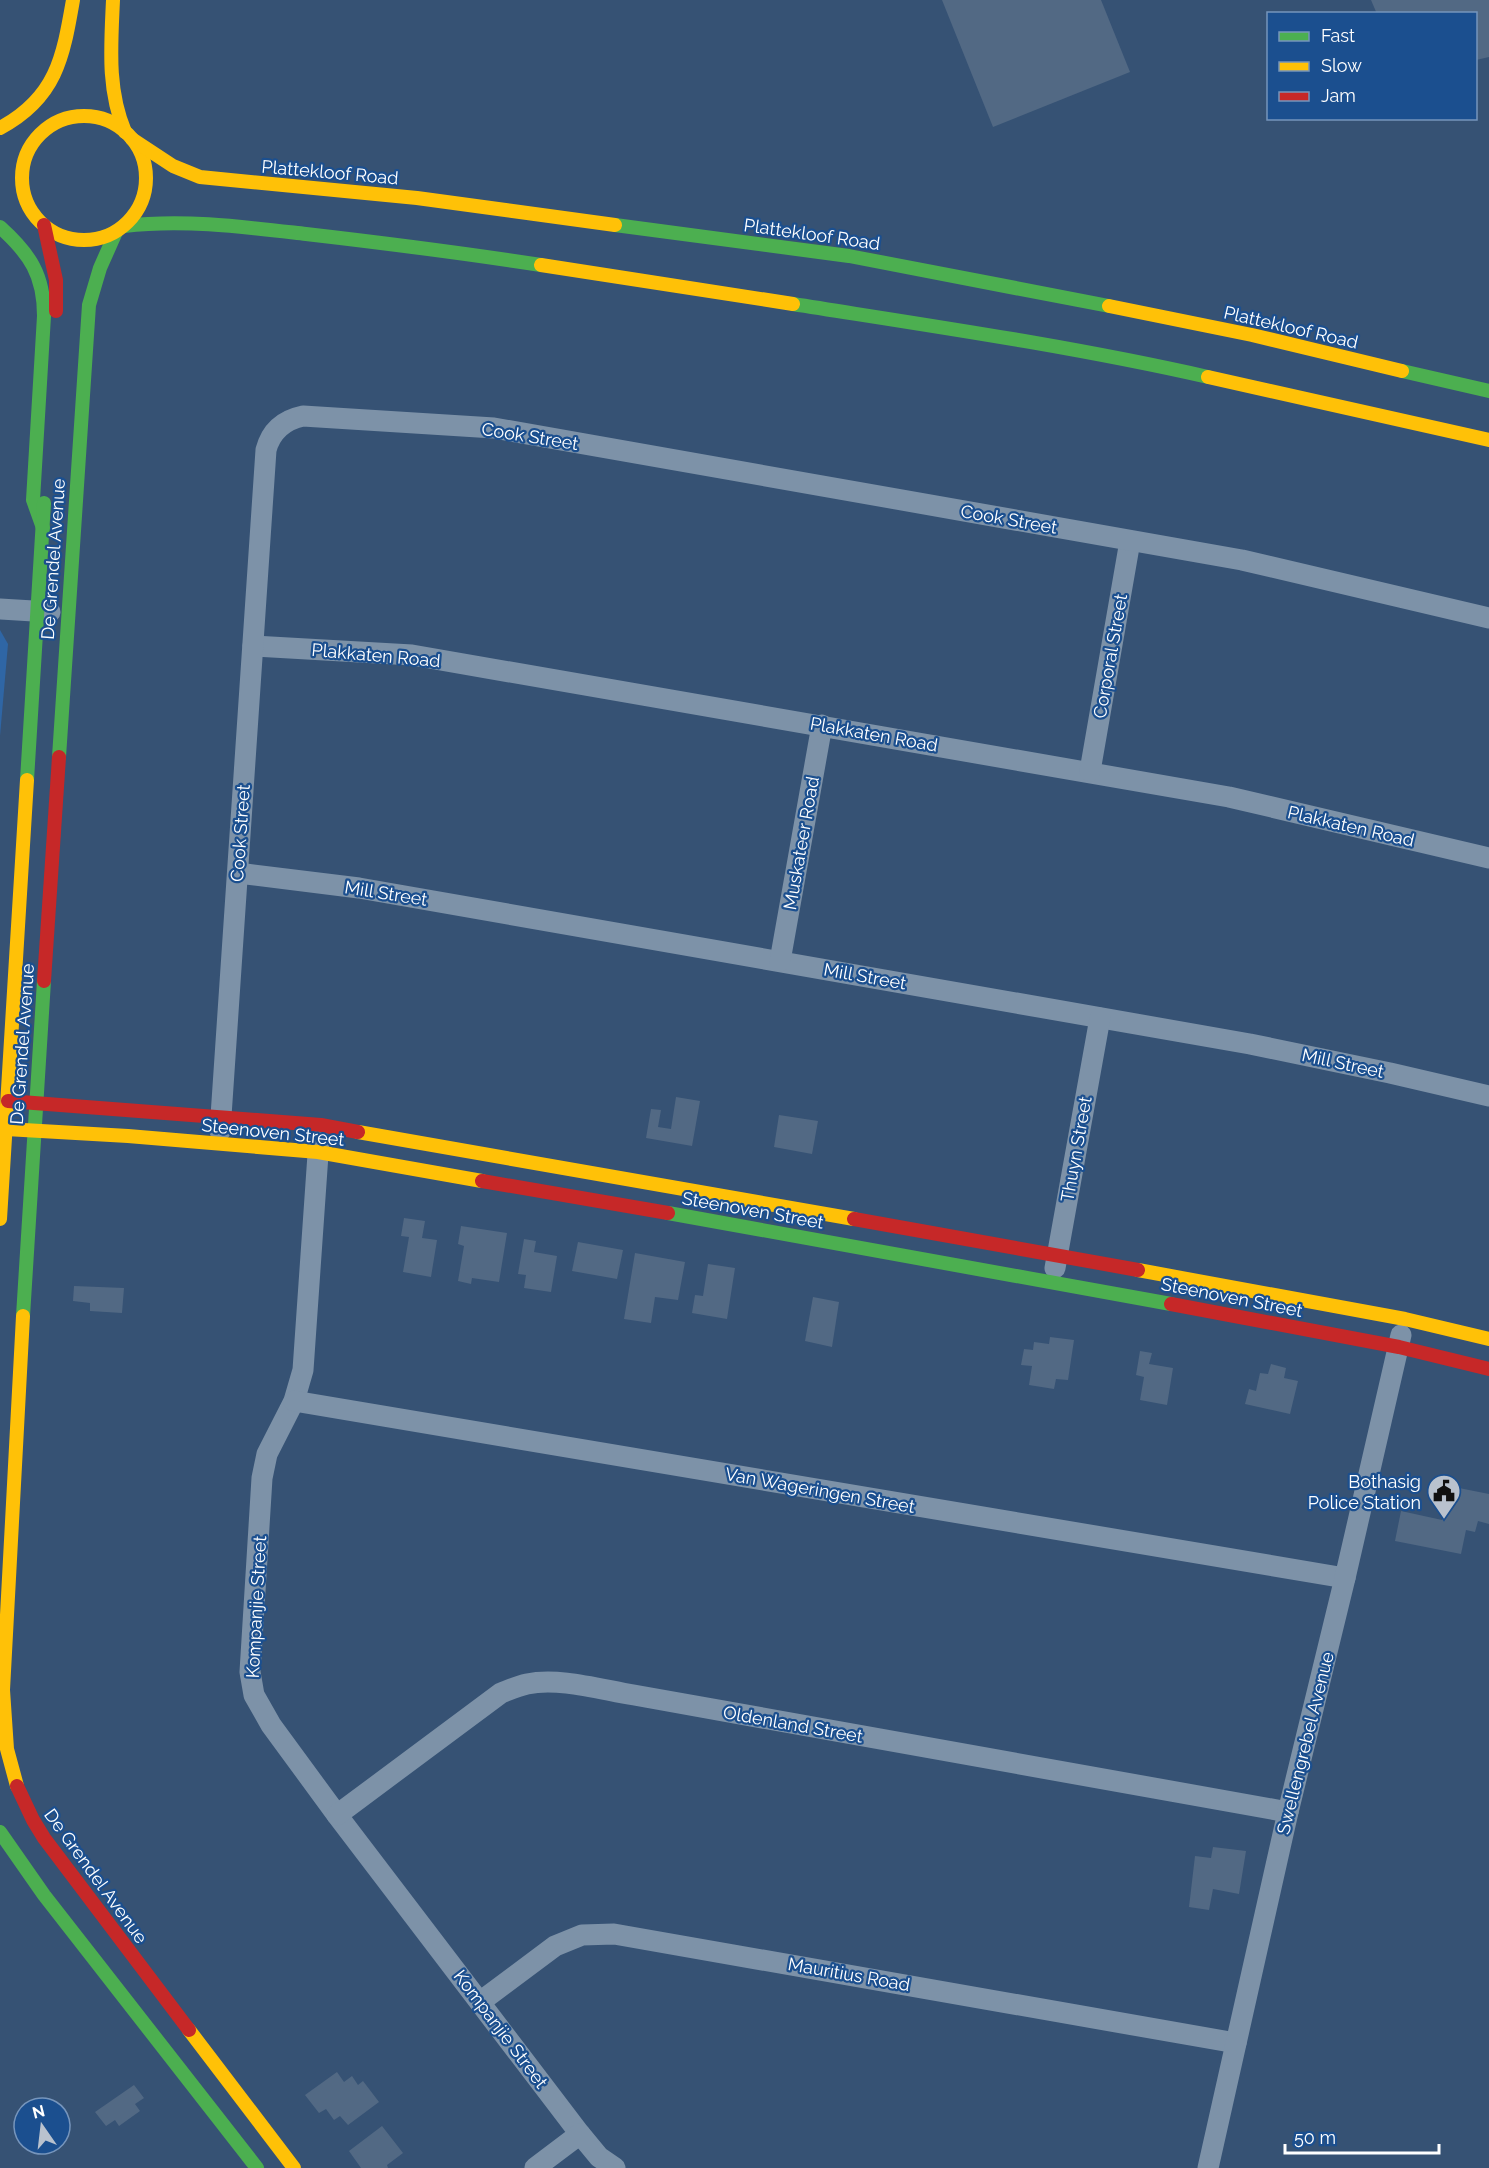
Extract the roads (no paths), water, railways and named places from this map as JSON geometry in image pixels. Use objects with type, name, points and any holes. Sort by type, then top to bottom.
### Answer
[{"type":"street","points":[[0,128],[24,115],[42,96],[52,80],[65,48],[73,0]]},
{"type":"street","points":[[75,57],[78,0]]},
{"type":"street","points":[[113,0],[111,91],[115,109],[144,160],[146,185],[140,206],[120,229]]},
{"type":"street","points":[[56,123],[64,107]]},
{"type":"street","name":"Plattekloof Road","points":[[1489,391],[1241,333],[1014,286],[849,256],[417,198],[207,178],[180,171],[106,120],[91,117],[78,117],[56,123],[44,131],[27,154],[22,172],[28,205],[36,218],[62,236],[79,240],[96,239],[120,229],[159,222],[208,223],[423,247],[931,325],[1142,362],[1489,440]]},
{"type":"street","name":"Plattekloof Road","points":[[18,145],[35,141]]},
{"type":"street","name":"Plattekloof Road","points":[[8,197],[28,205]]},
{"type":"street","name":"De Grendel Avenue","points":[[0,1219],[56,316],[56,280],[44,225]]},
{"type":"street","points":[[0,227],[29,257],[36,267],[43,287],[44,316],[33,500],[43,528]]},
{"type":"street","name":"De Grendel Avenue","points":[[120,229],[100,265],[92,287],[89,305],[26,1260],[2,1736],[8,1760],[27,1811],[53,1850],[294,2168]]},
{"type":"street","name":"Cook Street","points":[[220,1143],[266,450],[268,442],[278,428],[294,418],[303,416],[494,428],[1242,560],[1489,618]]},
{"type":"street","name":"Corporal Street","points":[[1090,771],[1130,541]]},
{"type":"street","points":[[0,609],[67,613]]},
{"type":"street","name":"Plakkaten Road","points":[[253,646],[412,654],[1229,797],[1489,858]]},
{"type":"street","name":"Muskateer Road","points":[[780,961],[822,725]]},
{"type":"street","name":"Mill Street","points":[[238,873],[359,888],[1100,1018],[1273,1049],[1489,1096]]},
{"type":"street","name":"Thuyn Street","points":[[1053,1281],[1100,1018]]},
{"type":"street","name":"Steenoven Street","points":[[8,1101],[321,1125],[1057,1255],[1405,1319],[1489,1339]]},
{"type":"street","name":"Kompanjie Street","points":[[321,1125],[303,1370],[294,1401],[273,1440],[264,1467],[250,1672],[254,1695],[259,1707],[337,1815],[580,2134],[599,2157],[615,2168]]},
{"type":"street","name":"Steenoven Street","points":[[6,1129],[318,1152],[1053,1281],[1399,1347],[1489,1369]]},
{"type":"street","name":"Swellengrebel Avenue","points":[[1208,2168],[1288,1812],[1405,1319]]},
{"type":"street","name":"Van Wageringen Street","points":[[294,1401],[1345,1578]]},
{"type":"street","name":"Oldenland Street","points":[[337,1815],[501,1694],[527,1684],[540,1682],[568,1684],[634,1695],[1288,1812]]},
{"type":"street","points":[[3,1783],[27,1811]]},
{"type":"street","points":[[0,1832],[44,1895],[257,2168]]},
{"type":"street","name":"Mauritius Road","points":[[480,2002],[555,1946],[582,1935],[614,1934],[1236,2043]]},
{"type":"street","points":[[535,2168],[580,2134]]},
{"type":"place","name":"Bothasig Police Station","points":[[1444,1520]]}]
